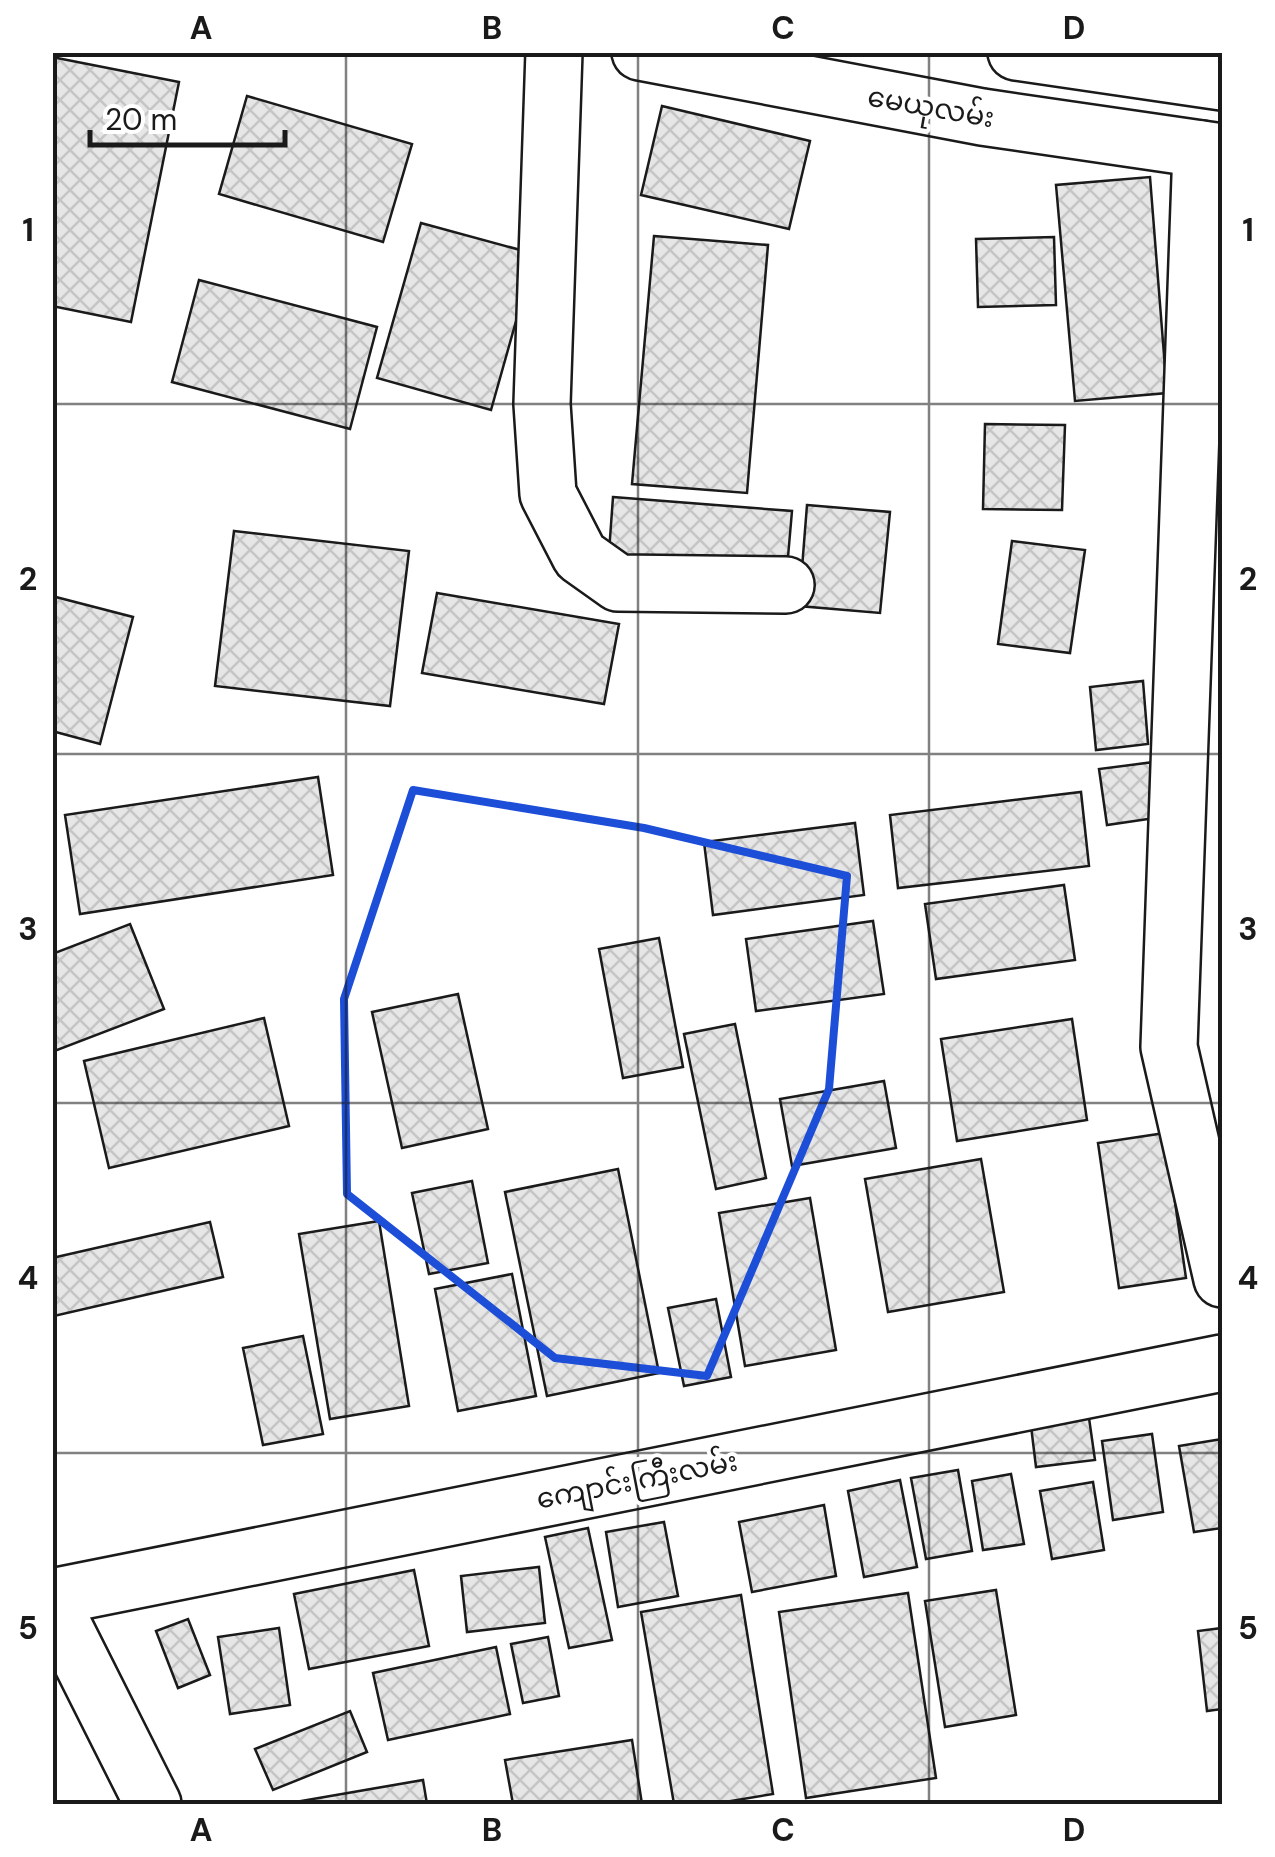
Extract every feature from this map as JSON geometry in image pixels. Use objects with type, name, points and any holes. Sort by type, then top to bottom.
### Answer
[{"type":"street","points":[[554,52],[542,404],[548,494],[580,556],[618,583],[786,585]]},
{"type":"street","name":"မေယုလမ်း","points":[[640,52],[982,117],[1212,151]]},
{"type":"street","points":[[1016,52],[1222,82]]},
{"type":"street","points":[[1212,151],[1169,1046],[1222,1279]]},
{"type":"street","name":"ကျောင်းကြီးလမ်း","points":[[52,1600],[1222,1363]]},
{"type":"street","points":[[52,1600],[154,1804]]},
{"type":"highlighted area","points":[[413,790],[644,828],[847,876],[829,1089],[707,1376],[555,1358],[347,1194],[344,999]]},
{"type":"building","points":[[52,57],[179,82],[131,322],[52,306]]},
{"type":"building","points":[[247,96],[412,144],[383,242],[219,194]]},
{"type":"building","points":[[662,106],[810,141],[789,229],[641,195]]},
{"type":"building","points":[[1150,177],[1167,393],[1075,401],[1056,185]]},
{"type":"building","points":[[421,223],[535,254],[491,410],[377,378]]},
{"type":"building","points":[[654,236],[768,245],[747,493],[632,484]]},
{"type":"building","points":[[1054,237],[1056,305],[978,307],[976,239]]},
{"type":"building","points":[[199,280],[377,327],[350,429],[172,382]]},
{"type":"building","points":[[985,424],[1065,425],[1062,510],[983,509]]},
{"type":"building","points":[[613,497],[792,511],[786,580],[608,566]]},
{"type":"building","points":[[807,505],[890,512],[880,613],[799,606]]},
{"type":"building","points":[[234,531],[409,551],[390,706],[215,686]]},
{"type":"building","points":[[1012,541],[1085,550],[1070,653],[998,644]]},
{"type":"building","points":[[437,593],[619,624],[604,704],[422,673]]},
{"type":"building","points":[[52,596],[133,617],[100,744],[52,731]]},
{"type":"building","points":[[1143,681],[1148,744],[1096,750],[1090,687]]},
{"type":"building","points":[[1154,762],[1162,817],[1107,825],[1099,769]]},
{"type":"building","points":[[318,777],[333,875],[80,914],[65,815]]},
{"type":"building","points":[[1081,792],[1089,866],[898,888],[890,815]]},
{"type":"building","points":[[855,823],[864,895],[713,915],[704,842]]},
{"type":"building","points":[[1064,885],[1075,960],[936,979],[925,904]]},
{"type":"building","points":[[873,921],[884,994],[756,1011],[746,939]]},
{"type":"building","points":[[130,924],[164,1009],[52,1052],[52,954]]},
{"type":"building","points":[[659,938],[683,1067],[623,1078],[599,949]]},
{"type":"building","points":[[458,994],[488,1129],[402,1148],[372,1012]]},
{"type":"building","points":[[264,1018],[289,1126],[109,1168],[84,1061]]},
{"type":"building","points":[[1072,1019],[1087,1120],[957,1141],[941,1039]]},
{"type":"building","points":[[735,1024],[766,1178],[716,1189],[684,1034]]},
{"type":"building","points":[[884,1081],[896,1148],[792,1166],[780,1099]]},
{"type":"building","points":[[1165,1133],[1186,1278],[1119,1288],[1098,1143]]},
{"type":"building","points":[[981,1159],[1004,1292],[888,1312],[865,1179]]},
{"type":"building","points":[[618,1169],[659,1373],[547,1396],[505,1192]]},
{"type":"building","points":[[472,1181],[488,1263],[429,1274],[412,1193]]},
{"type":"building","points":[[810,1198],[836,1350],[745,1366],[719,1213]]},
{"type":"building","points":[[379,1221],[409,1406],[330,1419],[299,1234]]},
{"type":"building","points":[[210,1222],[223,1277],[54,1316],[52,1258]]},
{"type":"building","points":[[512,1274],[536,1396],[458,1411],[435,1289]]},
{"type":"building","points":[[716,1299],[731,1377],[684,1386],[668,1308]]},
{"type":"building","points":[[303,1336],[323,1434],[263,1445],[243,1348]]},
{"type":"building","points":[[1089,1418],[1095,1460],[1036,1467],[1031,1426]]},
{"type":"building","points":[[1152,1434],[1163,1512],[1113,1520],[1102,1441]]},
{"type":"building","points":[[1222,1439],[1222,1528],[1194,1532],[1179,1446]]},
{"type":"building","points":[[958,1470],[972,1551],[926,1559],[911,1478]]},
{"type":"building","points":[[1011,1474],[1024,1544],[983,1550],[972,1481]]},
{"type":"building","points":[[900,1480],[917,1567],[864,1577],[848,1491]]},
{"type":"building","points":[[1093,1482],[1104,1550],[1052,1559],[1040,1491]]},
{"type":"building","points":[[824,1505],[836,1576],[752,1592],[739,1522]]},
{"type":"building","points":[[664,1522],[678,1596],[618,1607],[606,1532]]},
{"type":"building","points":[[588,1528],[612,1640],[569,1648],[545,1537]]},
{"type":"building","points":[[539,1567],[545,1623],[467,1632],[461,1576]]},
{"type":"building","points":[[414,1570],[429,1646],[309,1669],[294,1594]]},
{"type":"building","points":[[996,1590],[1016,1715],[945,1727],[925,1601]]},
{"type":"building","points":[[908,1593],[936,1778],[806,1798],[779,1612]]},
{"type":"building","points":[[741,1595],[773,1794],[713,1804],[674,1804],[641,1612]]},
{"type":"building","points":[[188,1619],[210,1675],[178,1688],[156,1631]]},
{"type":"building","points":[[279,1628],[290,1705],[230,1714],[218,1637]]},
{"type":"building","points":[[1222,1628],[1222,1709],[1207,1711],[1198,1631]]},
{"type":"building","points":[[548,1637],[559,1696],[523,1703],[511,1644]]},
{"type":"building","points":[[496,1647],[510,1714],[388,1740],[373,1673]]},
{"type":"building","points":[[350,1711],[367,1752],[273,1790],[255,1749]]},
{"type":"building","points":[[632,1740],[642,1804],[513,1804],[505,1760]]},
{"type":"building","points":[[423,1780],[427,1804],[284,1804]]}]
